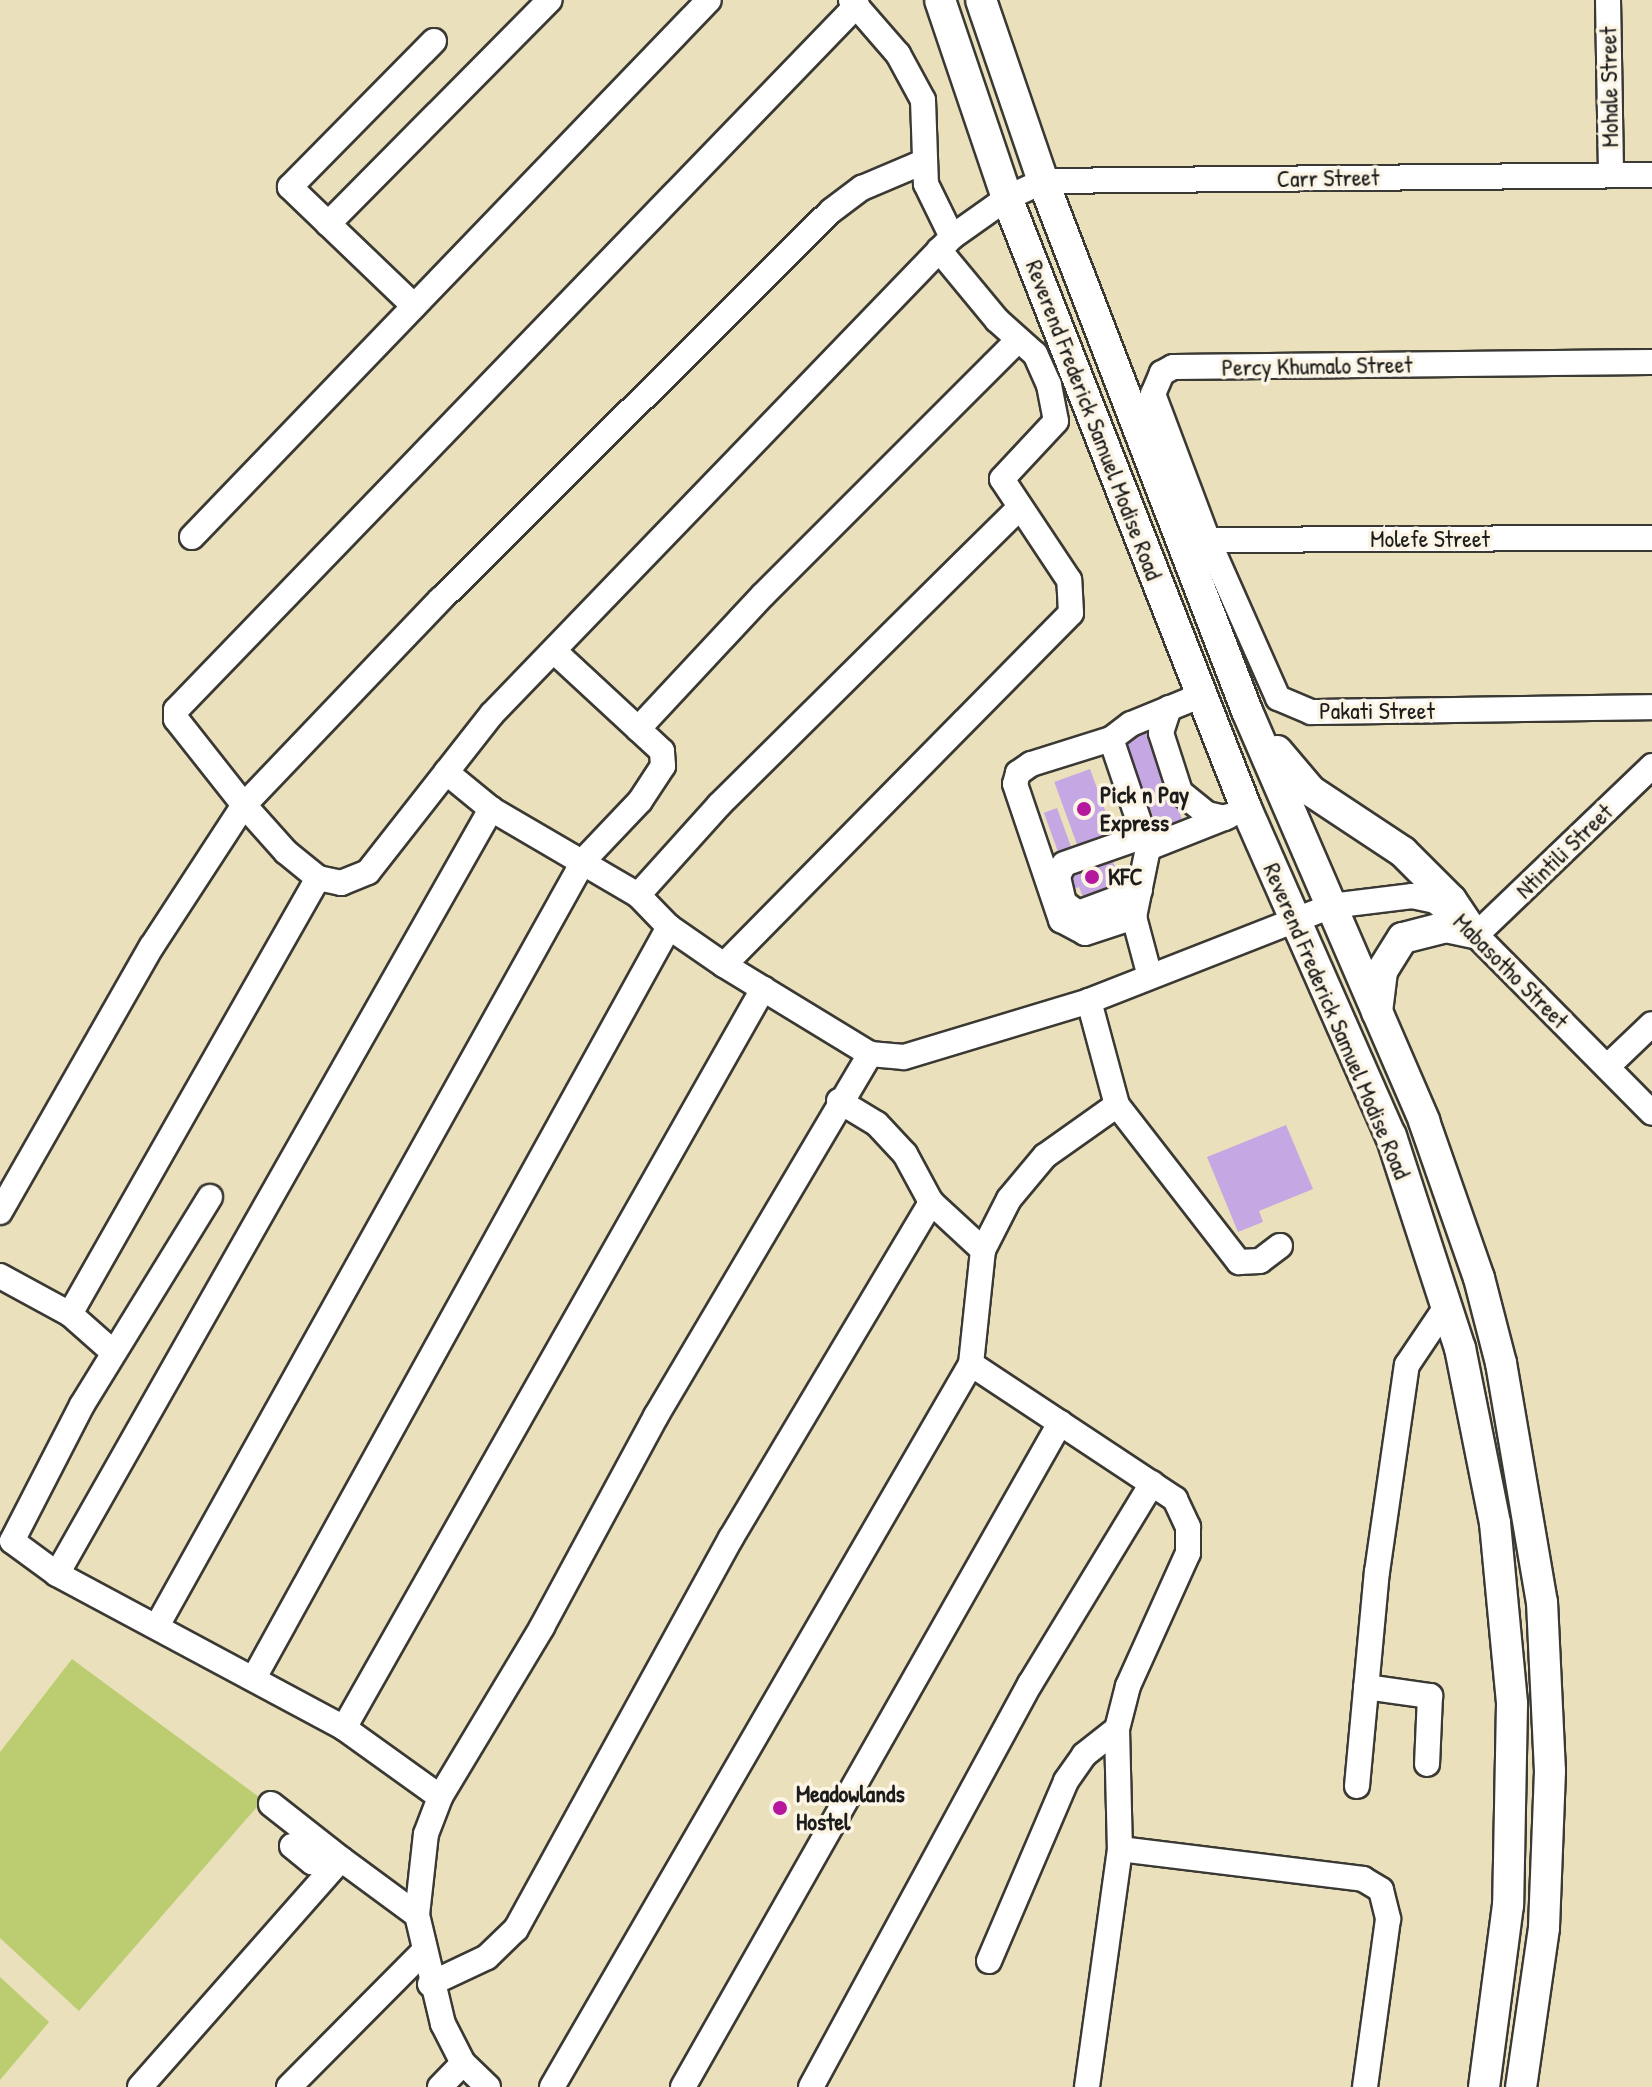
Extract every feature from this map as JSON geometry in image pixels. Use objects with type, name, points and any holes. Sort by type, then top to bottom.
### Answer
[{"type":"main road","name":"Reverend Frederick Samuel Modise Road","points":[[940,0],[1007,198],[1202,695],[1235,813],[1294,918],[1391,1136],[1446,1307],[1487,1477],[1512,1704],[1508,1905],[1484,2087]]},
{"type":"main road","name":"Reverend Frederick Samuel Modise Road","points":[[981,0],[1043,181],[1247,711],[1424,1121],[1479,1278],[1519,1443],[1534,1538],[1546,1663],[1550,1801],[1544,1928],[1521,2087]]},
{"type":"main road","points":[[1247,711],[1301,783],[1403,852],[1451,900],[1474,933]]},
{"type":"main road","points":[[1377,1012],[1382,971],[1403,938],[1434,928],[1474,933]]},
{"type":"street","points":[[328,224],[550,0]]},
{"type":"street","points":[[192,537],[709,0]]},
{"type":"street","name":"Mohale Street","points":[[1608,0],[1611,175]]},
{"type":"street","points":[[70,1314],[318,878],[286,852],[244,805],[176,719],[176,710],[854,3],[898,54],[923,100],[921,163],[931,204],[946,243],[1018,340],[1043,368],[1057,414],[1053,426],[1003,473],[1003,485],[1069,580],[1071,613],[724,965]]},
{"type":"street","points":[[414,306],[292,191],[292,181],[434,41]]},
{"type":"street","points":[[0,1212],[152,946],[244,805],[441,599],[831,211],[862,188],[921,163]]},
{"type":"street","name":"Carr Street","points":[[318,878],[341,883],[368,872],[446,772],[554,651],[946,243],[1007,198],[1043,181],[1652,175]]},
{"type":"street","points":[[638,729],[763,595],[1018,340]]},
{"type":"street","name":"Percy Khumalo Street","points":[[1208,540],[1155,406],[1155,384],[1173,367],[1652,362]]},
{"type":"street","points":[[638,895],[719,805],[1019,508]]},
{"type":"street","name":"Molefe Street","points":[[1208,540],[1652,538]]},
{"type":"street","name":"Pakati Street","points":[[1208,540],[1270,690],[1300,709],[1652,707]]},
{"type":"street","points":[[157,1626],[584,860],[640,801],[663,766],[662,751],[554,651]]},
{"type":"street","points":[[1134,917],[1085,933],[1061,920],[1015,784],[1018,773],[1031,764],[1111,739],[1131,724],[1202,695]]},
{"type":"street","points":[[1169,708],[1161,733],[1180,792],[1207,814],[1235,813]]},
{"type":"street","points":[[1111,739],[1146,842],[1134,917],[1149,973]]},
{"type":"street","name":"Ntintili Street","points":[[1474,933],[1652,766]]},
{"type":"street","points":[[446,772],[491,809],[584,860],[638,895],[669,927],[724,965],[870,1054],[839,1101],[656,1416],[542,1627],[440,1797],[426,1834],[417,1915],[430,1984],[463,2063],[488,2087]]},
{"type":"street","points":[[57,1574],[491,809]]},
{"type":"street","points":[[1140,890],[1078,913],[1064,903],[1058,876],[1064,864],[1235,813]]},
{"type":"street","name":"Mabasotho Street","points":[[870,1054],[904,1057],[1089,1001],[1149,973],[1331,906],[1412,896],[1435,901],[1474,933],[1652,1113]]},
{"type":"street","points":[[255,1676],[669,927]]},
{"type":"street","points":[[344,1728],[763,989]]},
{"type":"street","points":[[1089,1001],[1117,1105],[1239,1262],[1260,1261],[1280,1246]]},
{"type":"street","points":[[1607,1067],[1652,1024]]},
{"type":"street","points":[[839,1101],[877,1124],[905,1154],[931,1202],[983,1250]]},
{"type":"street","points":[[552,2087],[971,1364],[983,1250],[1022,1179],[1117,1105]]},
{"type":"street","points":[[210,1197],[113,1352],[12,1541],[57,1574],[255,1676],[344,1728],[440,1797]]},
{"type":"street","points":[[430,1984],[487,1957],[516,1929],[731,1538],[931,1202]]},
{"type":"street","points":[[0,1276],[70,1314],[113,1352]]},
{"type":"street","points":[[1357,1786],[1366,1687],[1407,1365],[1446,1307]]},
{"type":"street","points":[[971,1364],[1152,1483],[1182,1507],[1190,1545],[1128,1686],[1117,1729],[1120,1849],[1087,2087]]},
{"type":"street","points":[[683,2087],[1060,1423]]},
{"type":"street","points":[[811,2087],[1030,1684],[1152,1483]]},
{"type":"street","points":[[1366,1687],[1430,1696],[1427,1764]]},
{"type":"street","points":[[989,1961],[1066,1781],[1084,1755],[1117,1729]]},
{"type":"street","points":[[271,1804],[417,1915]]},
{"type":"street","points":[[292,1846],[312,1862],[335,1855]]},
{"type":"street","points":[[1120,1849],[1363,1879],[1381,1890],[1388,1919],[1365,2087]]},
{"type":"street","points":[[140,2087],[335,1855]]},
{"type":"street","points":[[289,2087],[424,1951]]},
{"type":"street","points":[[440,2087],[463,2063]]},
{"type":"green space","points":[[72,1659],[263,1800],[79,2011],[0,1938],[0,1752]]},
{"type":"green space","points":[[0,1977],[49,2022],[0,2080]]},
{"type":"building","points":[[1147,728],[1186,831],[1162,840],[1123,737]]},
{"type":"building","name":"Pick n Pay Express","points":[[1090,769],[1115,837],[1079,850],[1054,782]]},
{"type":"building","points":[[1057,808],[1073,851],[1060,856],[1044,813]]},
{"type":"building","name":"KFC","points":[[1111,856],[1122,887],[1084,900],[1079,887],[1069,891],[1066,875]]},
{"type":"building","points":[[1286,1125],[1313,1189],[1259,1211],[1263,1222],[1238,1232],[1207,1157]]},
{"type":"place","name":"Pick n Pay Express","points":[[1084,809]]},
{"type":"place","name":"KFC","points":[[1092,877]]},
{"type":"place","name":"Meadowlands Hostel","points":[[780,1808]]}]
